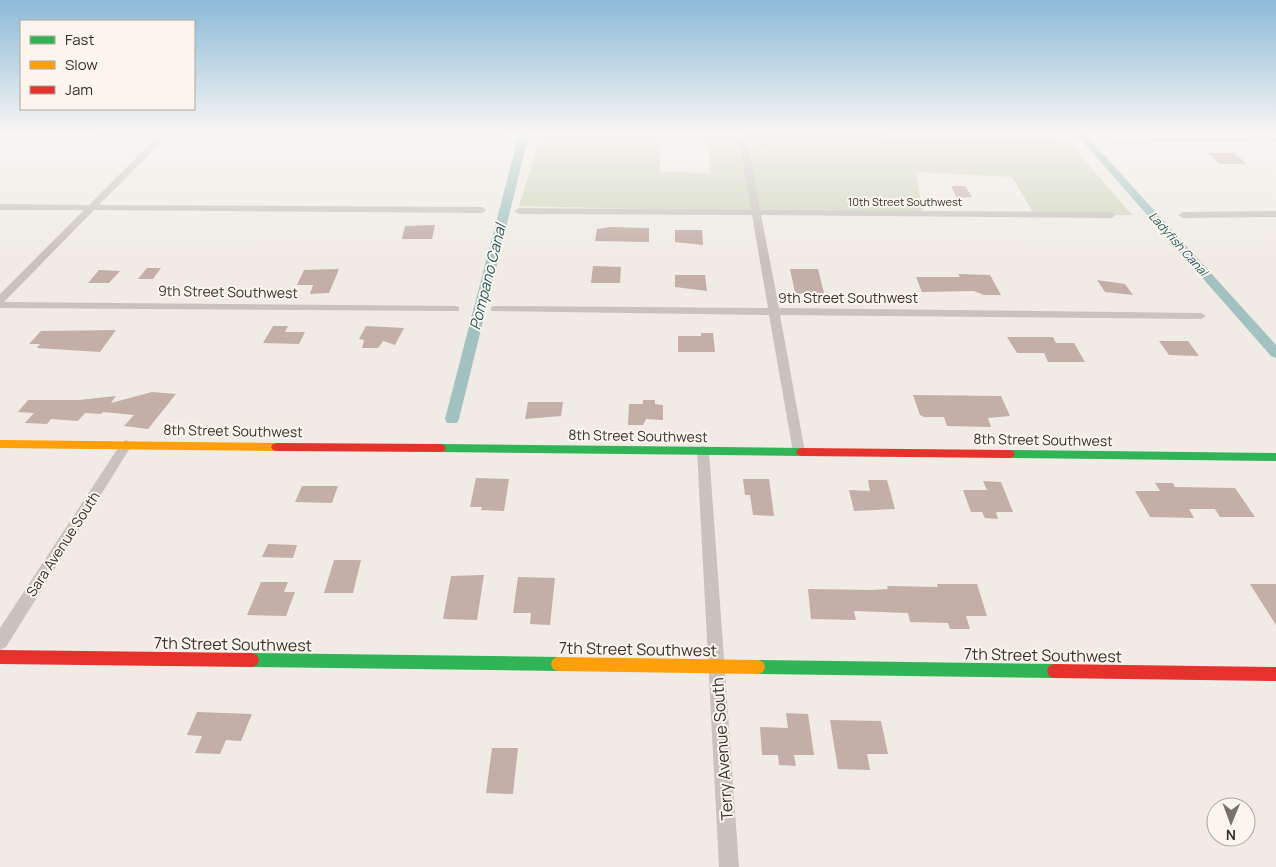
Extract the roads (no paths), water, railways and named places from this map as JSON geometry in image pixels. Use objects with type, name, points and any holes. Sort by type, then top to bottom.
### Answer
[{"type":"street","points":[[0,300],[124,174]]},
{"type":"street","points":[[749,174],[799,452]]},
{"type":"street","points":[[0,207],[482,210]]},
{"type":"street","name":"10th Street Southwest","points":[[519,210],[1111,216]]},
{"type":"street","points":[[1183,215],[1276,214]]},
{"type":"street","name":"9th Street Southwest","points":[[0,305],[456,309]]},
{"type":"street","name":"9th Street Southwest","points":[[495,309],[1201,316]]},
{"type":"street","name":"8th Street Southwest","points":[[0,444],[1276,457]]},
{"type":"street","name":"Sara Avenue South","points":[[0,642],[126,445]]},
{"type":"street","name":"Terry Avenue South","points":[[703,451],[729,867]]},
{"type":"street","name":"7th Street Southwest","points":[[0,656],[1276,674]]},
{"type":"waterway","name":"Pompano Canal","points":[[452,419],[514,174]]},
{"type":"waterway","name":"Ladyfish Canal","points":[[1116,174],[1276,353]]}]
